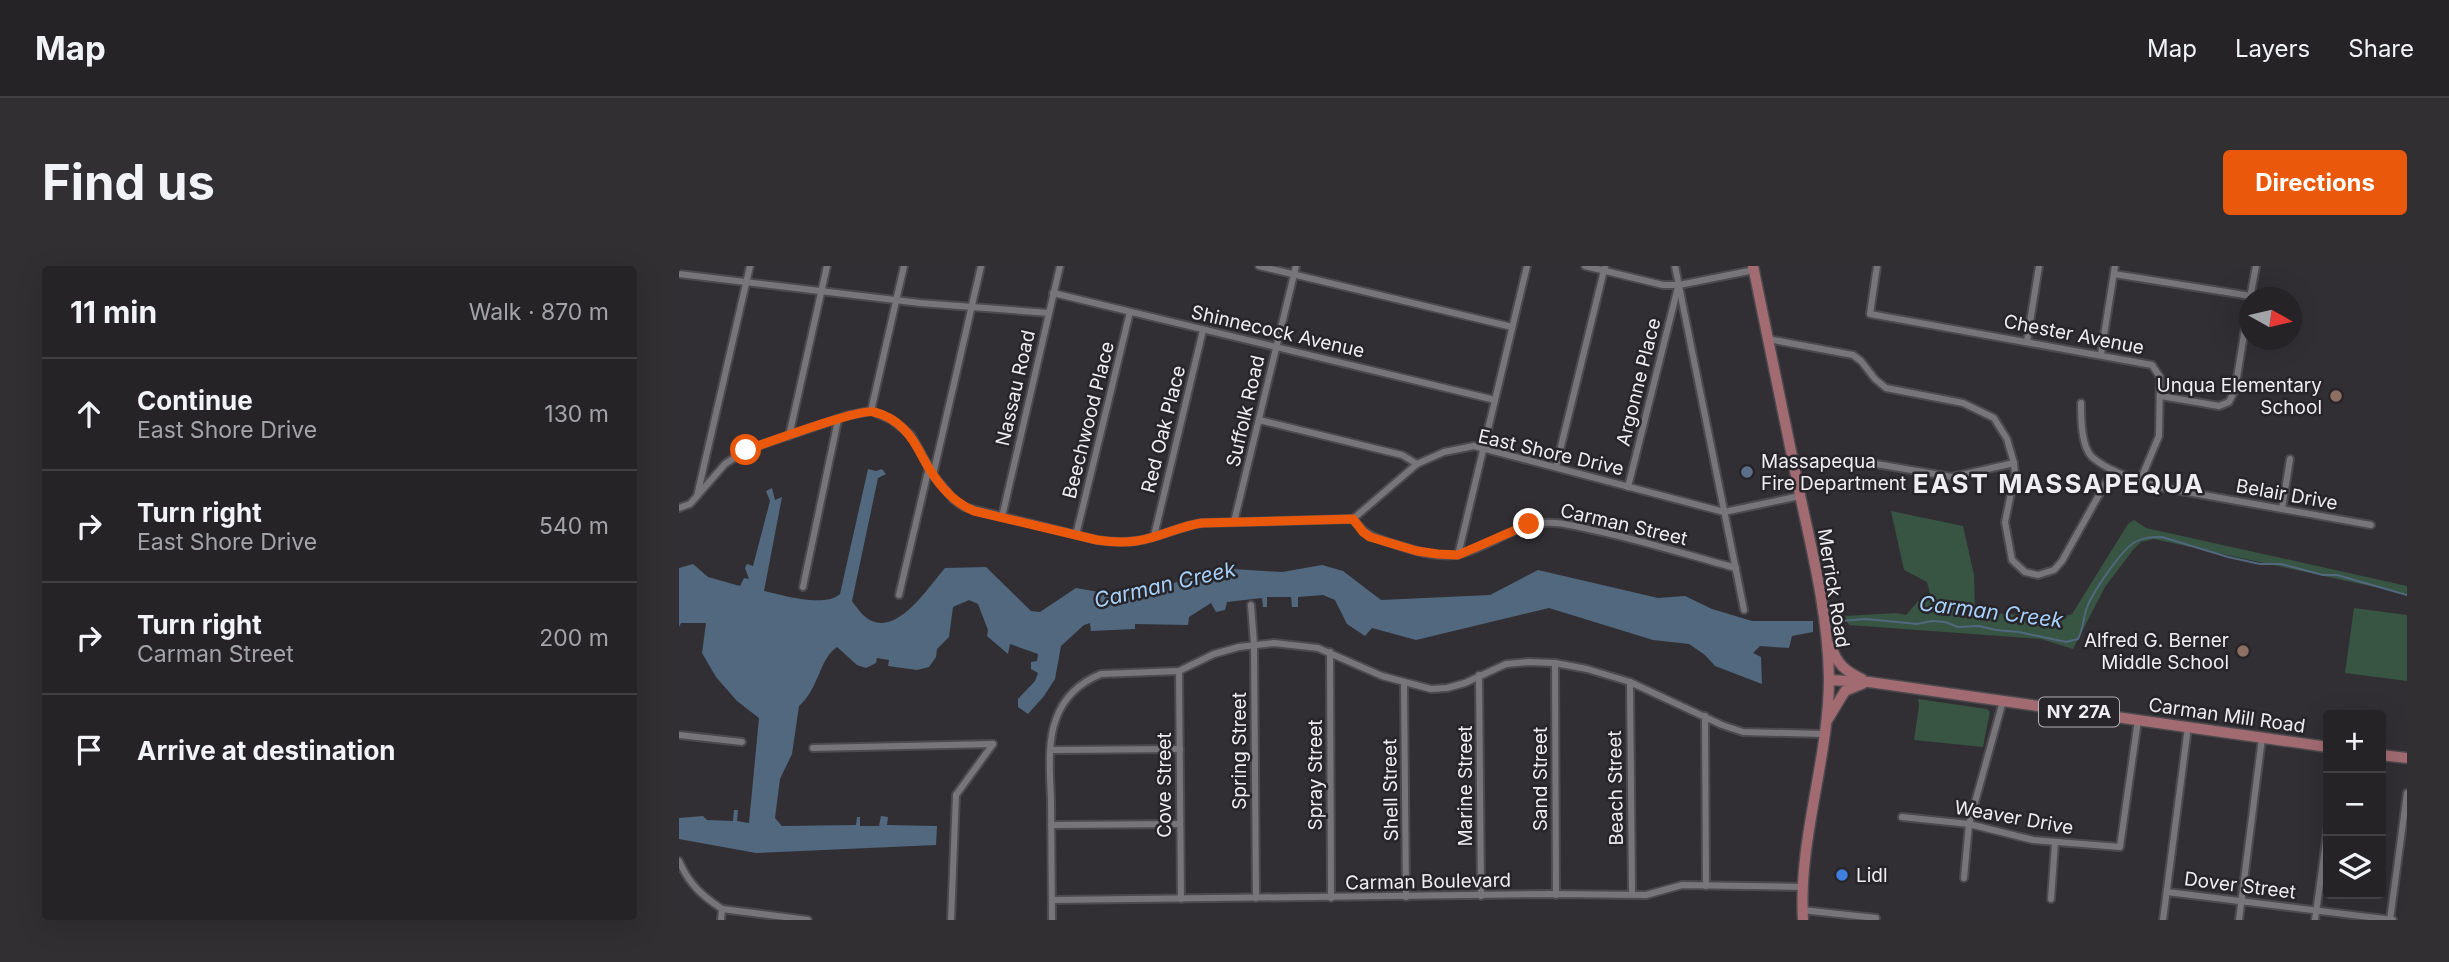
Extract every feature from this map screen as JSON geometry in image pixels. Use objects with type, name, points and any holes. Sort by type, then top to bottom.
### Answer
[{"type":"main road","name":"Merrick Road","points":[[1754,268],[1823,605],[1827,636],[1829,680],[1825,730],[1803,887],[1802,915]]},
{"type":"main road","points":[[1827,636],[1840,666],[1869,682]]},
{"type":"main road","name":"Carman Mill Road","points":[[1829,680],[1869,682],[2323,746]]},
{"type":"main road","points":[[1825,730],[1836,702],[1845,691],[1869,682]]},
{"type":"main road","points":[[2386,756],[2407,758]]},
{"type":"street","points":[[697,498],[750,266]]},
{"type":"street","points":[[789,436],[827,266]]},
{"type":"street","points":[[871,411],[904,266]]},
{"type":"street","points":[[933,475],[981,266]]},
{"type":"street","name":"Nassau Road","points":[[1002,517],[1060,266]]},
{"type":"street","points":[[1259,266],[1512,327]]},
{"type":"street","name":"Suffolk Road","points":[[1234,522],[1296,266]]},
{"type":"street","points":[[1458,555],[1527,266]]},
{"type":"street","points":[[1585,266],[1604,268],[1663,285],[1679,285],[1754,268]]},
{"type":"street","points":[[1675,266],[1744,610]]},
{"type":"street","name":"Chester Avenue","points":[[1877,266],[1870,314],[2153,365],[2159,377],[2161,396],[2158,439],[2140,481]]},
{"type":"street","points":[[2027,341],[2039,266]]},
{"type":"street","points":[[2252,287],[2256,266]]},
{"type":"street","points":[[1556,467],[1604,268]]},
{"type":"street","points":[[2101,355],[2115,270],[2239,297]]},
{"type":"street","points":[[679,274],[896,300],[1049,313]]},
{"type":"street","name":"Argonne Place","points":[[1629,486],[1679,285]]},
{"type":"street","name":"Shinnecock Avenue","points":[[1053,293],[1495,400]]},
{"type":"street","name":"Beechwood Place","points":[[1076,535],[1130,312]]},
{"type":"street","name":"Red Oak Place","points":[[1154,536],[1203,330]]},
{"type":"street","points":[[1768,339],[1853,355],[1886,388],[1963,404],[1994,418],[2007,439],[2014,463],[2015,474],[2005,522],[2006,537],[2012,560],[2025,572],[2038,575],[2053,570],[2062,561],[2113,470]]},
{"type":"street","points":[[2161,396],[2219,406],[2229,402],[2236,387],[2242,350]]},
{"type":"street","name":"Belair Drive","points":[[2081,403],[2086,446],[2091,456],[2113,470],[2159,487],[2371,525]]},
{"type":"street","points":[[679,508],[697,498],[725,464],[736,456],[789,436],[871,411],[892,420],[911,435],[933,475],[954,500],[964,507],[1076,535],[1118,543],[1139,541],[1187,525],[1353,519]]},
{"type":"street","points":[[803,587],[838,420]]},
{"type":"street","points":[[1259,420],[1402,454],[1417,464]]},
{"type":"street","name":"East Shore Drive","points":[[1353,519],[1417,464],[1444,452],[1473,446],[1724,512],[1800,496]]},
{"type":"street","points":[[2282,509],[2290,459]]},
{"type":"street","points":[[1865,463],[1952,477],[2014,463]]},
{"type":"street","points":[[899,595],[929,467]]},
{"type":"street","name":"Carman Street","points":[[1353,519],[1370,537],[1417,551],[1458,555],[1520,527],[1554,523],[1629,538],[1736,568]]},
{"type":"street","name":"Spring Street","points":[[1251,605],[1254,644],[1256,898]]},
{"type":"street","points":[[1052,920],[1053,729],[1062,707],[1073,692],[1091,678],[1114,672],[1143,674],[1179,671],[1215,654],[1254,644],[1290,643],[1330,652],[1404,684],[1431,689],[1447,688],[1517,663],[1555,663],[1587,668],[1630,682],[1743,732],[1825,730]]},
{"type":"street","name":"Spray Street","points":[[1330,652],[1331,898]]},
{"type":"street","name":"Sand Street","points":[[1555,663],[1556,895]]},
{"type":"street","name":"Cove Street","points":[[1179,671],[1181,899]]},
{"type":"street","name":"Marine Street","points":[[1479,675],[1481,896]]},
{"type":"street","name":"Beach Street","points":[[1630,682],[1632,894]]},
{"type":"street","name":"Shell Street","points":[[1404,684],[1406,897]]},
{"type":"street","points":[[1964,878],[1969,824],[2003,701]]},
{"type":"street","points":[[1705,716],[1706,886]]},
{"type":"street","name":"Weaver Drive","points":[[1902,817],[1969,824],[2033,840],[2120,847],[2137,720]]},
{"type":"street","points":[[2163,920],[2188,727]]},
{"type":"street","points":[[679,735],[742,742]]},
{"type":"street","points":[[2239,920],[2262,738]]},
{"type":"street","points":[[813,748],[993,744],[956,794],[951,920]]},
{"type":"street","points":[[1051,750],[1180,749]]},
{"type":"street","points":[[2391,920],[2407,793]]},
{"type":"street","points":[[1051,825],[1180,824]]},
{"type":"street","points":[[2315,920],[2327,836]]},
{"type":"street","points":[[2051,899],[2055,842]]},
{"type":"street","points":[[679,861],[687,880],[699,894],[722,909],[808,920]]},
{"type":"street","name":"Carman Boulevard","points":[[1052,900],[1646,894],[1682,885],[1803,887]]},
{"type":"street","name":"Dover Street","points":[[2167,892],[2391,920]]},
{"type":"street","points":[[721,920],[722,909]]},
{"type":"street","points":[[1802,915],[1876,918]]},
{"type":"green space","points":[[1891,511],[1963,526],[1974,575],[1975,612],[2062,617],[2072,614],[2128,524],[2134,520],[2146,528],[2407,586],[2407,594],[2154,539],[2141,542],[2105,587],[2073,649],[2041,639],[1849,625],[1845,616],[1897,613],[1906,615],[1918,601],[1930,594],[1927,582],[1904,570]]},
{"type":"green space","points":[[2354,608],[2407,615],[2407,681],[2345,673]]},
{"type":"green space","points":[[1918,699],[1987,709],[1990,712],[1983,747],[1914,740]]},
{"type":"water","points":[[868,469],[882,469],[886,474],[878,478],[852,601],[866,618],[883,623],[893,620],[913,606],[945,568],[986,567],[1031,611],[1040,612],[1076,588],[1133,598],[1201,573],[1233,569],[1282,572],[1322,565],[1343,571],[1381,600],[1490,595],[1538,570],[1658,598],[1685,596],[1712,609],[1752,621],[1813,621],[1813,632],[1792,636],[1789,648],[1760,646],[1753,653],[1761,657],[1762,684],[1715,666],[1689,644],[1653,640],[1549,608],[1416,640],[1372,628],[1365,636],[1347,624],[1335,600],[1323,595],[1298,597],[1298,607],[1292,607],[1291,597],[1267,597],[1267,607],[1263,607],[1262,598],[1227,602],[1225,610],[1216,612],[1211,603],[1189,617],[1188,625],[1135,624],[1135,629],[1091,631],[1090,623],[1084,625],[1061,646],[1055,679],[1028,714],[1018,707],[1018,699],[1035,681],[1038,673],[1031,669],[1031,662],[1037,661],[1038,654],[1010,644],[1008,654],[987,636],[988,630],[978,604],[969,600],[953,607],[949,637],[937,649],[936,657],[929,667],[917,670],[888,666],[889,660],[877,658],[876,663],[866,668],[857,665],[837,647],[831,652],[811,691],[799,706],[792,754],[780,779],[775,818],[782,826],[856,825],[857,817],[860,817],[860,826],[879,826],[881,816],[888,817],[887,825],[937,826],[936,845],[756,853],[679,839],[679,818],[703,816],[707,820],[733,821],[734,810],[738,810],[737,821],[749,823],[759,718],[737,701],[716,677],[702,653],[706,623],[681,623],[679,627],[679,568],[693,564],[708,577],[740,586],[744,578],[749,579],[745,568],[747,564],[753,566],[770,501],[766,491],[772,488],[775,500],[782,497],[764,591],[803,599],[833,598],[840,594]]},
{"type":"waterway","name":"Carman Creek","points":[[1841,621],[1866,619],[1917,624],[1932,621],[1958,627],[1979,626],[2019,632],[2066,642],[2078,639],[2090,600],[2115,562],[2135,542],[2155,537],[2260,564],[2281,564],[2323,575],[2337,575],[2407,595]]},
{"type":"place","name":"Unqua Elementary School","points":[[2336,396]]},
{"type":"place","name":"Massapequa Fire Department","points":[[1747,472]]},
{"type":"place","name":"Alfred G. Berner Middle School","points":[[2243,651]]},
{"type":"place","name":"Lidl","points":[[1842,875]]},
{"type":"district","name":"EAST MASSAPEQUA","points":[[2059,484]]},
{"type":"route","points":[[746,450],[849,415],[871,411],[892,420],[911,435],[933,475],[954,500],[964,507],[1118,543],[1139,541],[1180,527],[1202,523],[1353,519],[1370,537],[1417,551],[1458,555],[1529,524]]}]
